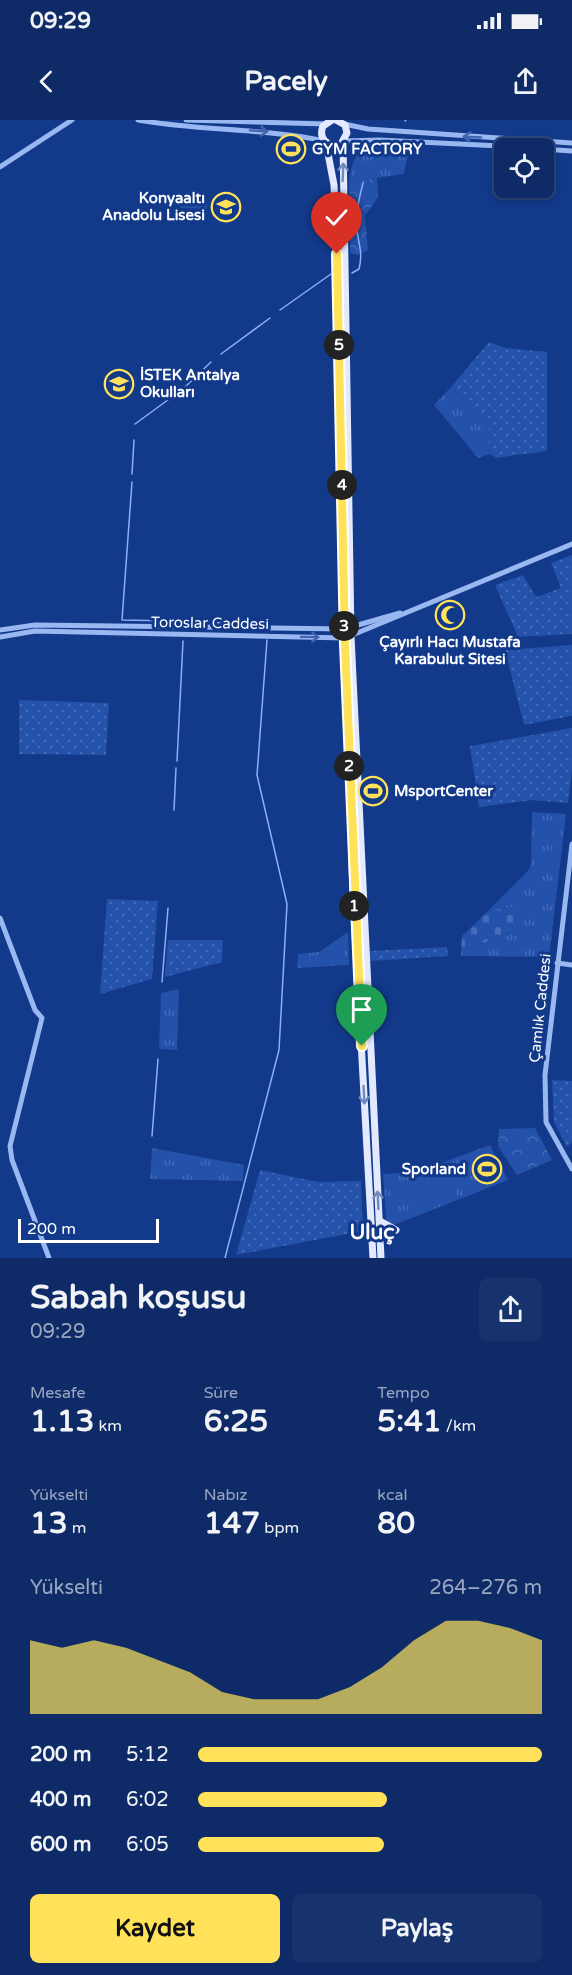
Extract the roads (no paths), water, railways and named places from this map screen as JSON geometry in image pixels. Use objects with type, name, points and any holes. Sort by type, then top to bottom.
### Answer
[{"type":"main road","points":[[373,1258],[353,896],[348,633],[343,142],[347,134],[334,122],[321,134],[325,142],[334,185],[348,633],[381,1258]]},
{"type":"main road","points":[[325,142],[332,146],[343,142]]},
{"type":"main road","points":[[380,1221],[396,1230]]},
{"type":"street","points":[[0,167],[72,120]]},
{"type":"street","points":[[132,120],[146,120]]},
{"type":"street","points":[[138,120],[179,126],[282,133],[325,142]]},
{"type":"street","points":[[186,120],[334,122],[368,129],[572,143]]},
{"type":"street","points":[[343,142],[379,140],[494,146]]},
{"type":"street","points":[[554,150],[572,151]]},
{"type":"street","name":"Toroslar Caddesi","points":[[0,637],[35,628],[272,637],[348,633],[414,609],[572,544]]},
{"type":"street","name":"Toroslar Caddesi","points":[[0,630],[35,628],[272,630],[348,633]]},
{"type":"street","points":[[272,630],[272,637]]},
{"type":"street","name":"Çamlık Caddesi","points":[[572,844],[545,1076],[546,1122],[572,1169]]},
{"type":"street","points":[[0,918],[35,1010],[42,1018],[10,1146],[12,1160],[49,1258]]},
{"type":"street","points":[[557,963],[572,965]]},
{"type":"waterway","points":[[352,273],[359,269],[360,264],[357,219],[363,183]]},
{"type":"waterway","points":[[280,310],[331,274]]},
{"type":"waterway","points":[[221,354],[270,318]]},
{"type":"waterway","points":[[185,387],[211,362]]},
{"type":"waterway","points":[[135,424],[176,394]]},
{"type":"waterway","points":[[132,474],[134,440]]},
{"type":"waterway","points":[[132,482],[122,620],[175,621]]},
{"type":"waterway","points":[[183,621],[267,625]]},
{"type":"waterway","points":[[225,1258],[279,1050],[287,904],[257,775],[267,640]]},
{"type":"waterway","points":[[177,761],[183,641]]},
{"type":"waterway","points":[[174,810],[176,768]]},
{"type":"waterway","points":[[162,982],[168,908]]},
{"type":"waterway","points":[[152,1136],[158,1059]]},
{"type":"place","name":"GYM FACTORY","points":[[291,149]]},
{"type":"place","name":"Konyaaltı Anadolu Lisesi","points":[[226,207]]},
{"type":"place","name":"İSTEK Antalya Okulları","points":[[119,384]]},
{"type":"place","name":"Çayırlı Hacı Mustafa Karabulut Sitesi","points":[[450,615]]},
{"type":"place","name":"MsportCenter","points":[[373,791]]},
{"type":"place","name":"Sporland","points":[[487,1169]]},
{"type":"district","name":"Uluç","points":[[372,1232]]}]
